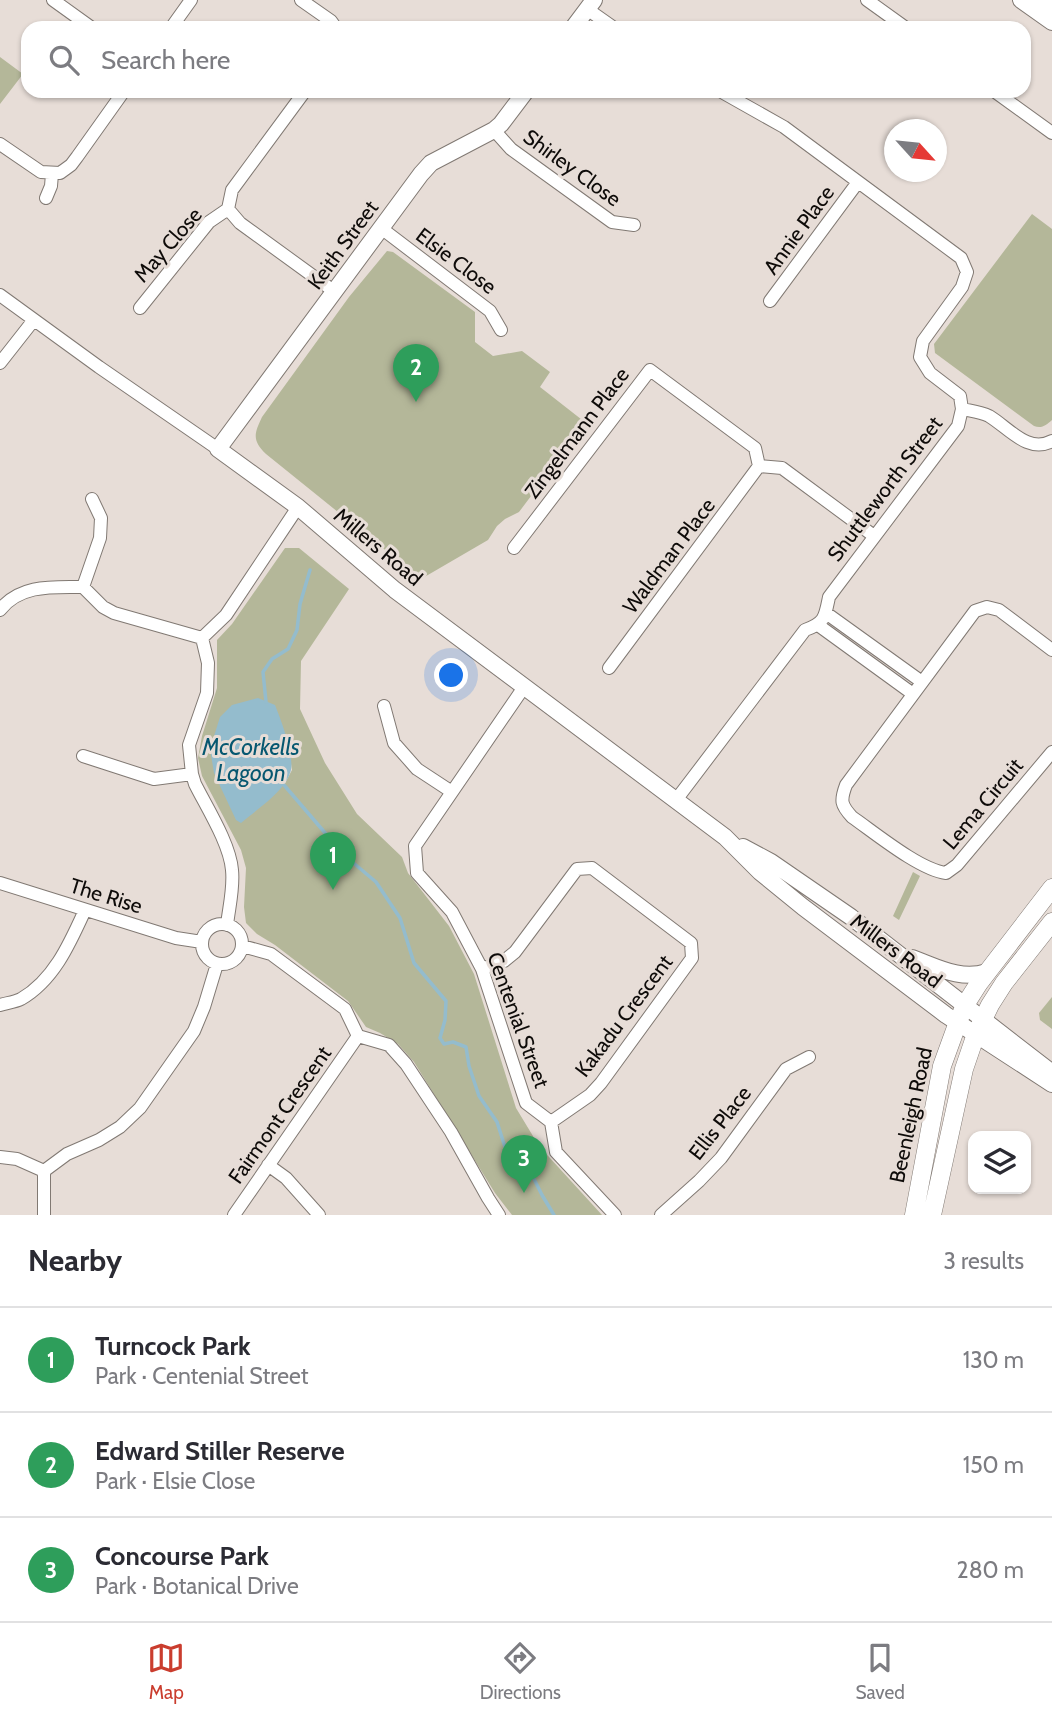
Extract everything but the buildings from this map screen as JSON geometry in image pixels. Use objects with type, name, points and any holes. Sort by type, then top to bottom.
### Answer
[{"type":"main road","name":"Beenleigh Road","points":[[914,1215],[942,1066],[965,1005],[1052,888]]},
{"type":"main road","name":"Beenleigh Road","points":[[932,1215],[964,1069],[980,1026],[1004,984],[1052,922]]},
{"type":"street","points":[[53,0],[82,21]]},
{"type":"street","points":[[176,21],[191,0]]},
{"type":"street","points":[[301,0],[330,21]]},
{"type":"street","points":[[867,0],[896,21]]},
{"type":"street","points":[[1021,0],[1052,22]]},
{"type":"street","points":[[1043,0],[1052,6]]},
{"type":"street","points":[[578,21],[591,5],[607,21]]},
{"type":"street","points":[[0,144],[41,172],[60,173],[71,165],[119,98]]},
{"type":"street","points":[[300,98],[232,190],[228,209],[240,223],[335,292]]},
{"type":"street","name":"Keith Street","points":[[218,449],[431,163],[494,130],[521,98]]},
{"type":"street","name":"Shuttleworth Street","points":[[676,800],[804,630],[818,625],[826,613],[829,597],[958,426],[962,409],[960,396],[930,373],[920,358],[923,341],[962,287],[967,272],[961,258],[783,127],[732,98]]},
{"type":"street","points":[[1004,98],[1052,132]]},
{"type":"street","name":"Shirley Close","points":[[494,130],[511,149],[612,222],[634,225]]},
{"type":"street","points":[[46,198],[52,174]]},
{"type":"street","name":"Annie Place","points":[[770,301],[858,182]]},
{"type":"street","name":"May Close","points":[[140,308],[209,222],[228,209]]},
{"type":"street","name":"Elsie Close","points":[[381,228],[490,311],[501,330]]},
{"type":"street","name":"Millers Road","points":[[0,295],[33,321],[299,507],[396,590],[725,837],[760,872],[803,907],[958,1022],[980,1026],[1052,1073]]},
{"type":"street","points":[[0,363],[33,321]]},
{"type":"street","name":"Zingelmann Place","points":[[514,548],[650,370],[755,448],[759,466]]},
{"type":"street","points":[[962,409],[992,418],[1027,443],[1039,446],[1052,441]]},
{"type":"street","points":[[759,466],[782,468],[874,537]]},
{"type":"street","name":"Waldman Place","points":[[609,668],[759,466]]},
{"type":"street","points":[[83,587],[100,538],[101,518],[92,499]]},
{"type":"street","points":[[202,638],[226,615],[299,507]]},
{"type":"street","points":[[0,610],[14,596],[26,590],[83,587],[103,607],[114,613],[202,638]]},
{"type":"street","name":"Lema Circuit","points":[[1052,650],[999,610],[987,607],[975,611],[846,785],[842,796],[843,808],[921,864],[936,872],[946,873],[957,865],[1052,752]]},
{"type":"street","points":[[826,613],[922,682]]},
{"type":"street","points":[[818,625],[913,694]]},
{"type":"street","points":[[202,638],[208,663],[206,693],[189,746],[195,784],[227,848],[232,868],[227,925]]},
{"type":"street","name":"Centenial Street","points":[[524,687],[415,846],[417,873],[452,912],[482,969],[526,1103],[551,1122]]},
{"type":"street","points":[[384,706],[394,743],[417,769],[452,792]]},
{"type":"street","points":[[83,756],[154,779],[192,774]]},
{"type":"street","name":"Millers Road","points":[[725,837],[771,862],[851,916],[965,1005],[980,1026],[1052,1084]]},
{"type":"street","name":"Kakadu Crescent","points":[[482,969],[503,961],[515,952],[577,869],[592,868],[691,943],[692,958],[601,1083],[590,1095],[551,1122]]},
{"type":"street","name":"The Rise","points":[[0,883],[176,938],[202,942]]},
{"type":"street","points":[[0,1005],[19,1000],[39,986],[72,940],[85,910]]},
{"type":"street","points":[[227,925],[238,933],[242,946],[236,959],[227,964],[218,964],[205,956],[202,942],[211,928],[227,925]]},
{"type":"street","points":[[242,946],[271,954],[345,1009],[358,1036],[388,1045],[407,1064],[451,1132],[499,1215]]},
{"type":"street","points":[[897,952],[959,975],[974,976],[987,972]]},
{"type":"street","points":[[44,1171],[67,1154],[120,1127],[140,1108],[194,1031],[218,964]]},
{"type":"street","name":"Fairmont Crescent","points":[[234,1215],[358,1036]]},
{"type":"street","name":"Ellis Place","points":[[661,1215],[721,1158],[786,1069],[809,1057]]},
{"type":"street","points":[[551,1122],[556,1152],[615,1215]]},
{"type":"street","points":[[0,1157],[17,1159],[44,1171]]},
{"type":"street","points":[[268,1165],[286,1178],[319,1215]]},
{"type":"street","points":[[44,1171],[44,1215]]},
{"type":"green space","points":[[0,57],[21,73],[21,77],[0,104]]},
{"type":"green space","points":[[1032,214],[1052,229],[1052,420],[1039,427],[935,353],[934,344]]},
{"type":"green space","points":[[387,251],[393,252],[475,312],[475,342],[493,356],[522,351],[550,372],[540,387],[586,423],[519,512],[497,526],[488,540],[421,579],[266,454],[256,441],[257,428],[262,417],[349,297]]},
{"type":"green space","points":[[285,548],[299,548],[349,589],[301,661],[300,709],[325,763],[357,814],[402,857],[408,873],[449,926],[474,974],[516,1108],[539,1146],[602,1215],[512,1215],[495,1193],[414,1062],[398,1044],[366,1027],[348,1001],[246,923],[246,868],[241,850],[202,776],[198,758],[217,688],[217,640],[232,624]],"holes":[[[286,733],[292,770],[284,785]]]},
{"type":"green space","points":[[913,872],[920,876],[899,920],[893,916]]},
{"type":"green space","points":[[1052,997],[1052,1029],[1040,1020],[1039,1013]]},
{"type":"water","name":"McCorkells Lagoon","points":[[258,698],[275,705],[287,739],[291,767],[282,787],[241,823],[236,820],[214,773],[210,749],[220,717],[232,705]]},
{"type":"waterway","points":[[266,702],[263,672],[272,659],[288,649],[297,630],[300,604],[310,570]]},
{"type":"waterway","points":[[284,785],[344,855],[376,882],[400,918],[414,963],[446,1001],[440,1038],[444,1044],[453,1042],[466,1047],[479,1096],[497,1122],[505,1147],[529,1169],[554,1215]]},
{"type":"place","name":"Edward Stiller Reserve","points":[[416,402]]},
{"type":"place","name":"Turncock Park","points":[[333,890]]},
{"type":"place","name":"Concourse Park","points":[[524,1193]]}]
